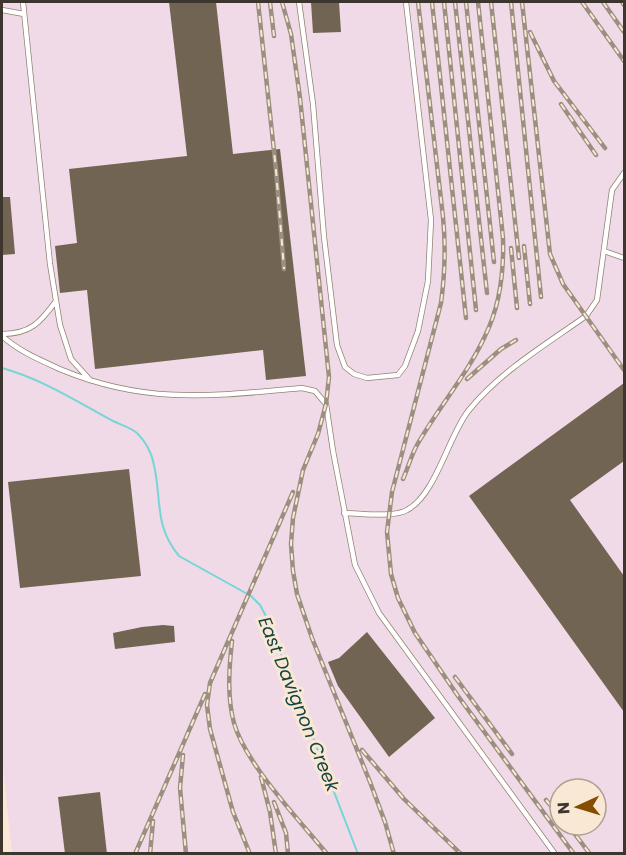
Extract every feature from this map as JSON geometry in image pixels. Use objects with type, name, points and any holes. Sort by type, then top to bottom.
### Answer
[{"type":"lane","points":[[23,2],[33,115],[60,325],[70,359],[92,382]]},
{"type":"lane","points":[[299,2],[313,104],[324,237],[337,345],[345,367],[354,374],[367,378],[398,375],[405,366],[418,331],[428,280],[431,220],[406,2]]},
{"type":"lane","points":[[2,10],[24,14]]},
{"type":"lane","points":[[344,513],[395,514],[408,510],[423,495],[467,412],[496,381],[586,316],[591,310],[597,300],[612,190],[624,173]]},
{"type":"lane","points":[[604,251],[624,258]]},
{"type":"lane","points":[[2,335],[17,334],[30,328],[42,319],[56,302]]},
{"type":"lane","points":[[2,335],[16,348],[36,359],[92,382],[127,391],[175,396],[302,388],[315,391],[326,404],[355,565],[378,613],[555,854]]},
{"type":"shaded area","points":[[2,2],[624,2],[624,853],[12,853],[2,759]]},
{"type":"building","points":[[169,2],[216,2],[233,154],[280,149],[306,376],[266,380],[263,350],[95,369],[87,290],[60,293],[55,246],[77,243],[69,169],[187,156]]},
{"type":"building","points":[[311,2],[339,2],[341,32],[313,33]]},
{"type":"building","points":[[2,197],[10,197],[15,254],[2,255]]},
{"type":"building","points":[[624,383],[624,461],[570,500],[624,576],[624,712],[469,496]]},
{"type":"building","points":[[129,469],[141,576],[20,588],[8,482]]},
{"type":"building","points":[[163,625],[174,626],[175,642],[115,649],[113,633]]},
{"type":"building","points":[[367,632],[435,718],[389,757],[338,686],[328,662],[339,658]]},
{"type":"building","points":[[100,792],[107,854],[65,854],[58,797]]},
{"type":"waterway","name":"East Davignon Creek","points":[[2,368],[59,391],[131,429],[143,440],[153,461],[162,524],[171,545],[179,556],[251,596],[260,605],[267,618],[358,854]]},
{"type":"railway","points":[[258,2],[284,269]]},
{"type":"railway","points":[[270,2],[274,36]]},
{"type":"railway","points":[[282,2],[291,34],[300,98],[329,377],[326,404],[318,434],[303,470],[293,518],[291,544],[293,571],[297,594],[312,638],[370,782],[394,854]]},
{"type":"railway","points":[[418,2],[443,217],[444,271],[441,303],[392,492],[387,532],[391,574],[398,598],[415,633],[458,696],[574,854]]},
{"type":"railway","points":[[432,2],[466,318]]},
{"type":"railway","points":[[444,2],[476,310]]},
{"type":"railway","points":[[455,2],[487,293]]},
{"type":"railway","points":[[466,2],[494,262]]},
{"type":"railway","points":[[403,479],[417,445],[478,350],[490,325],[500,288],[503,238],[478,2]]},
{"type":"railway","points":[[491,2],[519,258]]},
{"type":"railway","points":[[511,2],[541,297]]},
{"type":"railway","points":[[522,2],[550,254],[563,284],[624,370]]},
{"type":"railway","points":[[582,2],[624,61]]},
{"type":"railway","points":[[603,2],[624,32]]},
{"type":"railway","points":[[530,32],[554,81],[605,148]]},
{"type":"railway","points":[[561,104],[596,155]]},
{"type":"railway","points":[[524,246],[530,304]]},
{"type":"railway","points":[[511,248],[517,308]]},
{"type":"railway","points":[[467,379],[501,349],[516,340]]},
{"type":"railway","points":[[250,854],[233,812],[210,729],[207,705],[210,683],[293,492]]},
{"type":"railway","points":[[232,641],[229,672],[230,703],[240,739],[274,791],[327,854]]},
{"type":"railway","points":[[455,677],[512,754]]},
{"type":"railway","points":[[135,854],[205,694]]},
{"type":"railway","points":[[362,750],[404,799],[461,854]]},
{"type":"railway","points":[[183,755],[180,788],[186,854]]},
{"type":"railway","points":[[261,777],[270,812],[276,854]]},
{"type":"railway","points":[[274,802],[286,833],[288,854]]},
{"type":"railway","points":[[150,854],[153,821]]},
{"type":"railway","points":[[577,837],[590,854]]}]
